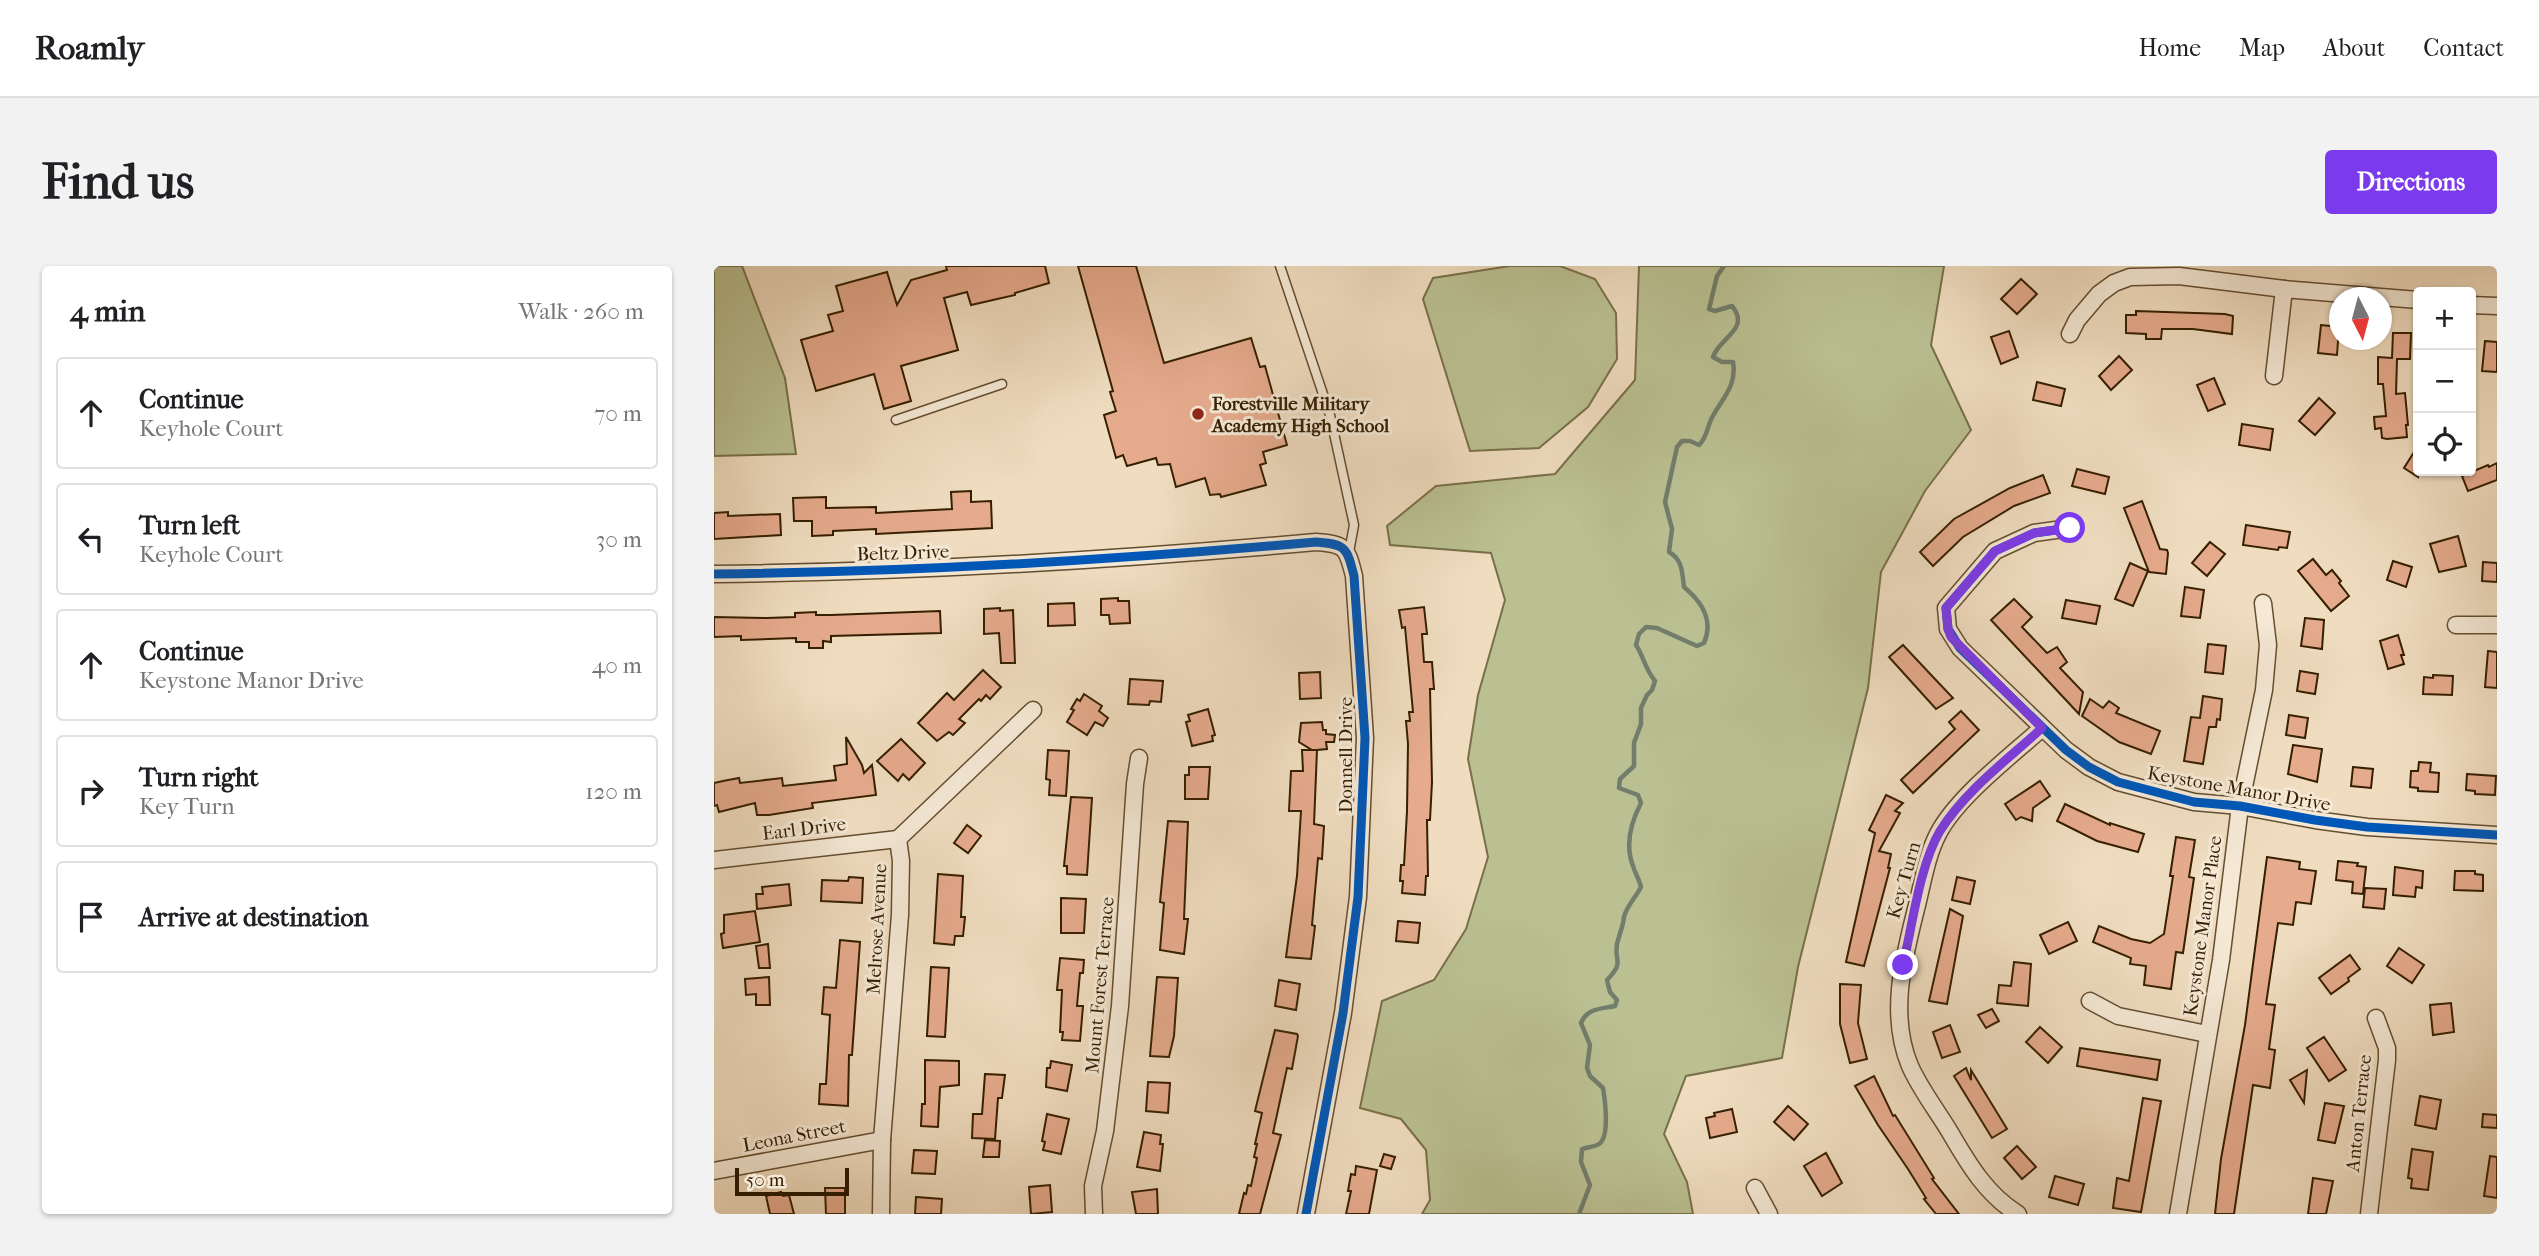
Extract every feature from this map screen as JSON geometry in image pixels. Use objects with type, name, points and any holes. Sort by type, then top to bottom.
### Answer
[{"type":"street","points":[[2070,334],[2077,320],[2099,294],[2130,277],[2179,276],[2284,289],[2413,300]]},
{"type":"street","points":[[2274,376],[2284,289]]},
{"type":"street","points":[[2476,305],[2497,306]]},
{"type":"street","name":"Keystone Manor Drive","points":[[2070,528],[2034,533],[1995,551],[1946,608],[1951,637],[2066,750],[2118,782],[2194,802],[2240,806],[2367,827],[2497,835]]},
{"type":"street","name":"Beltz Drive","points":[[714,574],[910,570],[1093,561],[1316,542],[1332,543],[1349,552]]},
{"type":"street","name":"Donnell Drive","points":[[1306,1214],[1343,1013],[1358,897],[1365,737],[1354,576],[1349,552]]},
{"type":"street","name":"Keystone Manor Place","points":[[2178,1214],[2221,960],[2240,806],[2264,690],[2267,646],[2263,603]]},
{"type":"street","points":[[2456,625],[2497,625]]},
{"type":"street","name":"Melrose Avenue","points":[[881,1211],[882,1140],[900,915],[901,861],[898,839],[1033,710]]},
{"type":"street","name":"Key Turn","points":[[2018,1214],[1986,1188],[1910,1067],[1902,1039],[1900,992],[1903,965],[1924,874],[1939,833],[1966,798],[2042,728]]},
{"type":"street","name":"Mount Forest Terrace","points":[[1094,1214],[1093,1186],[1105,1131],[1120,1006],[1139,758]]},
{"type":"street","name":"Earl Drive","points":[[714,860],[898,839]]},
{"type":"street","points":[[2090,1001],[2118,1016],[2207,1034]]},
{"type":"street","name":"Anton Terrace","points":[[2369,1214],[2387,1060],[2387,1048],[2376,1018]]},
{"type":"street","name":"Leona Street","points":[[714,1171],[882,1140]]},
{"type":"street","points":[[1755,1188],[1769,1214]]},
{"type":"lane","points":[[1280,266],[1330,415],[1354,525],[1349,552]]},
{"type":"lane","points":[[896,420],[1002,384]]},
{"type":"green space","points":[[714,266],[742,266],[785,378],[796,454],[714,456]]},
{"type":"green space","points":[[1510,266],[1560,266],[1595,279],[1616,313],[1617,359],[1588,407],[1539,448],[1470,451],[1423,299],[1433,278]]},
{"type":"green space","points":[[1639,266],[1944,266],[1931,345],[1971,430],[1925,491],[1881,572],[1868,688],[1798,967],[1782,1058],[1686,1076],[1664,1134],[1687,1182],[1693,1214],[1422,1214],[1430,1200],[1426,1150],[1401,1119],[1360,1108],[1382,1001],[1434,980],[1466,929],[1488,857],[1468,759],[1478,695],[1505,600],[1491,553],[1390,545],[1387,526],[1436,486],[1555,474],[1635,380]]},
{"type":"building","points":[[946,266],[1045,266],[1049,283],[1015,295],[971,305],[967,292],[944,298],[958,350],[901,366],[911,401],[884,409],[874,374],[816,391],[801,340],[833,331],[828,315],[843,311],[836,286],[887,272],[897,305],[911,280],[947,270]]},
{"type":"building","points":[[1078,266],[1136,266],[1164,363],[1251,338],[1260,367],[1265,366],[1287,445],[1263,452],[1266,463],[1260,465],[1266,485],[1221,497],[1220,494],[1210,495],[1205,478],[1176,487],[1170,464],[1158,465],[1156,458],[1127,466],[1123,455],[1116,458],[1104,415],[1116,411],[1110,392],[1113,391]]},
{"type":"building","points":[[2021,279],[2037,294],[2017,314],[2001,299]]},
{"type":"building","points":[[2136,311],[2225,314],[2233,316],[2232,334],[2193,329],[2162,329],[2161,339],[2146,339],[2146,334],[2126,333],[2126,315],[2136,315]]},
{"type":"building","points":[[2321,325],[2329,326],[2329,350],[2337,350],[2337,355],[2318,353]]},
{"type":"building","points":[[2009,331],[2018,357],[2001,364],[1991,337]]},
{"type":"building","points":[[2393,333],[2411,333],[2410,359],[2397,359],[2396,394],[2405,393],[2408,425],[2407,437],[2387,439],[2382,438],[2381,428],[2375,429],[2374,417],[2386,416],[2383,384],[2378,384],[2378,357],[2392,358]]},
{"type":"building","points":[[2485,341],[2497,342],[2497,372],[2482,371]]},
{"type":"building","points":[[2119,356],[2132,370],[2111,390],[2099,376]]},
{"type":"building","points":[[2214,378],[2225,404],[2208,411],[2197,385]]},
{"type":"building","points":[[2037,382],[2065,389],[2061,406],[2033,400]]},
{"type":"building","points":[[2319,398],[2335,413],[2315,435],[2299,421]]},
{"type":"building","points":[[2242,424],[2273,429],[2270,450],[2239,445]]},
{"type":"building","points":[[2413,454],[2413,474],[2404,468]]},
{"type":"building","points":[[2497,463],[2497,480],[2468,491],[2462,476],[2476,476],[2476,470],[2488,465],[2489,467]]},
{"type":"building","points":[[2077,469],[2109,477],[2105,494],[2072,486]]},
{"type":"building","points":[[2043,475],[2050,493],[2014,506],[1963,537],[1933,566],[1920,552],[1954,519],[2010,488]]},
{"type":"building","points":[[971,491],[971,502],[991,501],[992,528],[876,534],[876,529],[833,531],[833,535],[812,536],[812,521],[794,521],[793,498],[826,497],[826,508],[876,507],[876,513],[952,509],[951,492]]},
{"type":"building","points":[[2142,501],[2160,549],[2167,550],[2168,553],[2166,574],[2149,572],[2124,508]]},
{"type":"building","points":[[728,512],[728,516],[780,514],[781,535],[714,539],[714,513]]},
{"type":"building","points":[[2246,525],[2290,532],[2287,548],[2279,547],[2278,550],[2243,545]]},
{"type":"building","points":[[2458,536],[2466,566],[2439,572],[2430,544]]},
{"type":"building","points":[[2210,542],[2225,554],[2207,576],[2192,563]]},
{"type":"building","points":[[2313,559],[2326,575],[2332,570],[2349,596],[2331,611],[2298,571]]},
{"type":"building","points":[[2393,561],[2412,567],[2406,587],[2387,580]]},
{"type":"building","points":[[2483,562],[2497,563],[2497,582],[2482,581]]},
{"type":"building","points":[[2130,563],[2148,571],[2133,606],[2115,599]]},
{"type":"building","points":[[2185,587],[2204,590],[2200,618],[2181,616]]},
{"type":"building","points":[[1118,598],[1118,601],[1129,601],[1130,623],[1110,624],[1109,615],[1101,615],[1101,599]]},
{"type":"building","points":[[2014,599],[2032,617],[2022,627],[2047,653],[2057,647],[2067,662],[2060,668],[2083,692],[2079,714],[1991,620]]},
{"type":"building","points":[[2066,600],[2100,606],[2096,624],[2062,618]]},
{"type":"building","points":[[1074,603],[1075,625],[1048,626],[1048,604]]},
{"type":"building","points":[[1424,607],[1427,634],[1422,634],[1424,662],[1432,662],[1434,689],[1430,689],[1432,782],[1430,820],[1427,820],[1428,876],[1425,895],[1402,893],[1403,881],[1400,881],[1401,865],[1404,865],[1407,811],[1406,721],[1410,721],[1409,712],[1413,712],[1405,627],[1402,628],[1399,610]]},
{"type":"building","points":[[1000,608],[1000,611],[1013,610],[1015,663],[1001,663],[999,633],[984,634],[984,609]]},
{"type":"building","points":[[940,611],[941,633],[831,636],[831,642],[823,641],[823,648],[809,648],[809,642],[796,642],[796,638],[741,640],[741,636],[714,637],[714,617],[767,618],[795,617],[795,613],[816,612],[816,615],[831,615]]},
{"type":"building","points":[[2305,618],[2324,620],[2322,649],[2301,646]]},
{"type":"building","points":[[2398,635],[2404,664],[2388,669],[2380,641]]},
{"type":"building","points":[[2208,644],[2226,646],[2223,674],[2205,672]]},
{"type":"building","points":[[1903,645],[1953,698],[1936,709],[1889,657]]},
{"type":"building","points":[[2488,651],[2497,652],[2497,688],[2485,687]]},
{"type":"building","points":[[983,670],[1001,687],[990,699],[986,695],[981,701],[979,699],[959,719],[965,723],[953,735],[949,732],[937,741],[918,723],[947,693],[954,700]]},
{"type":"building","points":[[2300,671],[2318,674],[2315,694],[2297,691]]},
{"type":"building","points":[[1320,672],[1321,698],[1300,699],[1299,673]]},
{"type":"building","points":[[2433,675],[2453,676],[2452,695],[2423,694],[2424,677],[2433,678]]},
{"type":"building","points":[[1130,679],[1163,681],[1161,702],[1150,701],[1149,705],[1128,704]]},
{"type":"building","points":[[1084,694],[1102,706],[1099,711],[1108,718],[1103,726],[1095,722],[1087,735],[1067,722],[1077,699],[1080,701]]},
{"type":"building","points":[[2203,696],[2222,699],[2220,720],[2217,719],[2216,727],[2209,727],[2203,764],[2184,761],[2191,717],[2200,718]]},
{"type":"building","points":[[2090,699],[2103,708],[2109,701],[2119,708],[2116,713],[2160,731],[2151,754],[2119,742],[2082,716]]},
{"type":"building","points":[[1208,709],[1215,735],[1212,736],[1213,741],[1192,746],[1186,722],[1190,721],[1188,715]]},
{"type":"building","points":[[1961,711],[1979,730],[1913,793],[1901,780],[1955,729],[1949,722]]},
{"type":"building","points":[[2289,715],[2308,718],[2305,738],[2286,735]]},
{"type":"building","points":[[1322,722],[1326,734],[1335,735],[1334,742],[1326,742],[1327,749],[1317,750],[1314,824],[1324,826],[1322,859],[1318,858],[1311,959],[1286,957],[1297,876],[1301,811],[1289,811],[1291,771],[1303,771],[1302,750],[1312,750],[1299,742],[1301,723]]},
{"type":"building","points":[[846,737],[864,773],[872,765],[876,795],[812,803],[813,808],[769,815],[757,815],[755,803],[719,812],[717,805],[714,806],[714,783],[723,781],[739,778],[740,783],[782,778],[783,786],[836,780],[834,766],[847,764]]},
{"type":"building","points":[[901,739],[925,763],[909,780],[903,774],[898,781],[877,761]]},
{"type":"building","points":[[2293,745],[2322,749],[2317,782],[2288,774]]},
{"type":"building","points":[[1048,750],[1069,751],[1066,796],[1049,795],[1050,780],[1046,779]]},
{"type":"building","points":[[2419,762],[2431,763],[2430,772],[2439,773],[2438,792],[2418,791],[2418,788],[2410,787],[2411,771],[2418,771]]},
{"type":"building","points":[[1189,767],[1210,767],[1208,799],[1185,799],[1185,775],[1189,775]]},
{"type":"building","points":[[2353,767],[2373,769],[2371,788],[2351,786]]},
{"type":"building","points":[[2467,774],[2496,776],[2495,795],[2475,794],[2475,791],[2466,790]]},
{"type":"building","points":[[2040,781],[2050,796],[2033,808],[2032,821],[2021,817],[2016,820],[2005,804]]},
{"type":"building","points":[[1886,795],[1903,803],[1895,811],[1900,813],[1879,851],[1891,854],[1890,868],[1864,966],[1846,962],[1875,833],[1869,830]]},
{"type":"building","points":[[1071,797],[1092,798],[1087,875],[1067,874],[1067,866],[1064,866]]},
{"type":"building","points":[[2065,804],[2110,825],[2144,834],[2138,852],[2097,841],[2057,821]]},
{"type":"building","points":[[1168,821],[1188,822],[1184,919],[1188,919],[1184,954],[1160,950],[1164,903],[1160,902]]},
{"type":"building","points":[[967,825],[981,836],[968,853],[954,843]]},
{"type":"building","points":[[2176,837],[2195,840],[2189,877],[2194,878],[2183,953],[2176,952],[2171,989],[2144,985],[2146,966],[2130,964],[2131,958],[2093,942],[2099,926],[2131,939],[2150,943],[2164,934]]},
{"type":"building","points":[[2267,857],[2300,862],[2299,869],[2316,871],[2311,904],[2296,902],[2293,925],[2278,923],[2266,1004],[2275,1005],[2269,1049],[2275,1050],[2270,1088],[2253,1085],[2234,1214],[2215,1214],[2221,1159],[2245,1025]]},
{"type":"building","points":[[2338,861],[2358,863],[2357,866],[2366,867],[2363,894],[2352,893],[2353,882],[2336,880]]},
{"type":"building","points":[[2395,867],[2423,871],[2422,888],[2416,887],[2415,897],[2393,895]]},
{"type":"building","points":[[2455,871],[2475,871],[2475,874],[2483,875],[2483,891],[2454,890]]},
{"type":"building","points":[[938,874],[963,876],[963,936],[955,936],[954,945],[934,943]]},
{"type":"building","points":[[849,877],[863,878],[862,903],[821,901],[822,880],[848,881]]},
{"type":"building","points":[[1957,877],[1975,881],[1970,904],[1952,900]]},
{"type":"building","points":[[789,884],[791,905],[757,909],[756,894],[763,894],[762,887]]},
{"type":"building","points":[[2365,888],[2386,889],[2384,909],[2363,907]]},
{"type":"building","points":[[1061,898],[1086,899],[1084,933],[1061,933]]},
{"type":"building","points":[[1950,909],[1963,916],[1947,1004],[1929,1001]]},
{"type":"building","points":[[755,911],[760,942],[723,948],[721,934],[724,933],[724,915]]},
{"type":"building","points":[[1398,921],[1420,923],[1418,943],[1396,941]]},
{"type":"building","points":[[2068,922],[2077,941],[2049,954],[2040,935]]},
{"type":"building","points":[[840,940],[860,942],[852,1055],[849,1055],[848,1106],[819,1104],[820,1084],[826,1084],[830,1015],[822,1014],[824,987],[836,988]]},
{"type":"building","points":[[768,944],[770,968],[759,968],[756,946]]},
{"type":"building","points":[[2399,948],[2424,965],[2412,983],[2387,966]]},
{"type":"building","points":[[2350,955],[2360,969],[2331,994],[2319,978]]},
{"type":"building","points":[[1060,958],[1084,960],[1077,1006],[1083,1006],[1080,1041],[1062,1040],[1063,1032],[1060,1032],[1062,990],[1057,990]]},
{"type":"building","points":[[2014,962],[2031,964],[2028,1006],[1997,1003],[1999,985],[2011,986]]},
{"type":"building","points":[[931,967],[949,968],[945,1037],[927,1036]]},
{"type":"building","points":[[769,977],[770,1005],[756,1005],[756,994],[746,995],[745,979]]},
{"type":"building","points":[[1157,977],[1178,978],[1174,1036],[1169,1057],[1150,1056]]},
{"type":"building","points":[[1279,980],[1300,984],[1296,1010],[1275,1006]]},
{"type":"building","points":[[1840,984],[1861,985],[1858,1023],[1867,1059],[1850,1063],[1840,1024]]},
{"type":"building","points":[[2451,1003],[2454,1032],[2433,1035],[2430,1005]]},
{"type":"building","points":[[1992,1009],[1999,1021],[1986,1028],[1978,1015]]},
{"type":"building","points":[[1950,1025],[1960,1052],[1942,1058],[1933,1032]]},
{"type":"building","points":[[2040,1027],[2062,1047],[2048,1063],[2026,1042]]},
{"type":"building","points":[[1275,1030],[1298,1036],[1292,1069],[1287,1068],[1273,1133],[1281,1135],[1260,1214],[1239,1214],[1244,1193],[1246,1194],[1248,1185],[1251,1186],[1257,1158],[1254,1157],[1255,1144],[1262,1113],[1255,1111]]},
{"type":"building","points":[[2324,1037],[2346,1070],[2329,1081],[2307,1048]]},
{"type":"building","points":[[2080,1048],[2160,1060],[2157,1080],[2077,1066]]},
{"type":"building","points":[[925,1060],[959,1061],[959,1085],[940,1087],[938,1127],[921,1126],[922,1104],[925,1104]]},
{"type":"building","points":[[1051,1061],[1072,1065],[1067,1091],[1046,1087],[1047,1068],[1050,1068]]},
{"type":"building","points":[[1966,1068],[1971,1080],[1971,1070],[2007,1129],[1992,1138],[1954,1076]]},
{"type":"building","points":[[2307,1070],[2304,1103],[2290,1080]]},
{"type":"building","points":[[985,1074],[1005,1075],[1002,1098],[998,1098],[995,1139],[972,1138],[973,1114],[982,1114]]},
{"type":"building","points":[[1874,1076],[1893,1116],[1895,1115],[1934,1178],[1932,1179],[1959,1214],[1936,1214],[1878,1125],[1855,1086]]},
{"type":"building","points":[[1148,1082],[1170,1083],[1168,1113],[1146,1111]]},
{"type":"building","points":[[2420,1096],[2441,1100],[2436,1129],[2415,1125]]},
{"type":"building","points":[[2143,1098],[2161,1101],[2141,1212],[2113,1208],[2117,1178],[2129,1181]]},
{"type":"building","points":[[2325,1103],[2344,1106],[2335,1143],[2318,1140]]},
{"type":"building","points":[[1788,1106],[1808,1124],[1794,1140],[1774,1122]]},
{"type":"building","points":[[1732,1109],[1737,1132],[1710,1138],[1706,1118],[1715,1116],[1714,1113]]},
{"type":"building","points":[[1047,1114],[1069,1119],[1061,1154],[1043,1150]]},
{"type":"building","points":[[2483,1114],[2497,1115],[2497,1128],[2482,1127]]},
{"type":"building","points":[[1144,1132],[1161,1135],[1160,1144],[1163,1144],[1160,1171],[1137,1167]]},
{"type":"building","points":[[985,1140],[1000,1141],[999,1157],[983,1157]]},
{"type":"building","points":[[2017,1146],[2036,1167],[2022,1179],[2004,1158]]},
{"type":"building","points":[[2412,1149],[2433,1152],[2428,1190],[2411,1188],[2412,1179],[2408,1178]]},
{"type":"building","points":[[914,1150],[937,1151],[935,1174],[912,1173]]},
{"type":"building","points":[[1826,1153],[1842,1183],[1822,1196],[1804,1166]]},
{"type":"building","points":[[1384,1154],[1395,1157],[1391,1169],[1380,1166]]},
{"type":"building","points":[[2490,1156],[2497,1157],[2497,1198],[2484,1196]]},
{"type":"building","points":[[1356,1166],[1377,1170],[1369,1214],[1346,1214],[1351,1191],[1348,1191],[1351,1174],[1355,1175]]},
{"type":"building","points":[[2055,1176],[2084,1184],[2078,1205],[2049,1197]]},
{"type":"building","points":[[2313,1178],[2333,1181],[2326,1214],[2308,1214]]},
{"type":"building","points":[[1050,1185],[1052,1212],[1031,1214],[1029,1187]]},
{"type":"building","points":[[825,1188],[845,1188],[845,1214],[826,1214]]},
{"type":"building","points":[[1157,1189],[1158,1214],[1136,1214],[1132,1192]]},
{"type":"building","points":[[781,1192],[783,1196],[789,1195],[794,1214],[770,1214],[766,1196]]},
{"type":"building","points":[[916,1197],[942,1199],[941,1214],[915,1214]]},
{"type":"waterway","points":[[1579,1214],[1590,1185],[1581,1162],[1582,1149],[1597,1145],[1602,1140],[1606,1118],[1603,1088],[1590,1076],[1587,1068],[1590,1045],[1581,1023],[1587,1014],[1615,1006],[1617,1000],[1610,992],[1607,980],[1617,965],[1616,950],[1625,913],[1641,887],[1629,850],[1634,818],[1641,803],[1638,795],[1619,788],[1620,779],[1634,766],[1634,743],[1641,724],[1641,708],[1655,681],[1636,645],[1639,634],[1646,627],[1657,628],[1697,646],[1704,643],[1707,635],[1707,619],[1701,605],[1684,587],[1679,563],[1669,552],[1672,529],[1665,502],[1677,447],[1682,441],[1699,445],[1702,442],[1733,377],[1733,362],[1722,362],[1713,357],[1736,327],[1737,314],[1732,306],[1715,311],[1709,309],[1717,276],[1724,266]]},
{"type":"cycle path","points":[[2070,528],[2034,533],[1995,551],[1946,608],[1948,629],[1960,648],[2066,750],[2089,767],[2118,782],[2194,802],[2240,806],[2367,827],[2497,835]]},
{"type":"cycle path","points":[[714,574],[1015,564],[1316,542],[1334,544],[1344,549],[1354,576],[1365,738],[1358,897],[1343,1013],[1306,1214]]},
{"type":"place","name":"Forestville Military Academy High School","points":[[1198,414]]},
{"type":"route","points":[[1903,965],[1924,874],[1939,833],[1966,798],[2042,728],[1951,637],[1946,608],[1995,551],[2034,533],[2070,528]]}]
